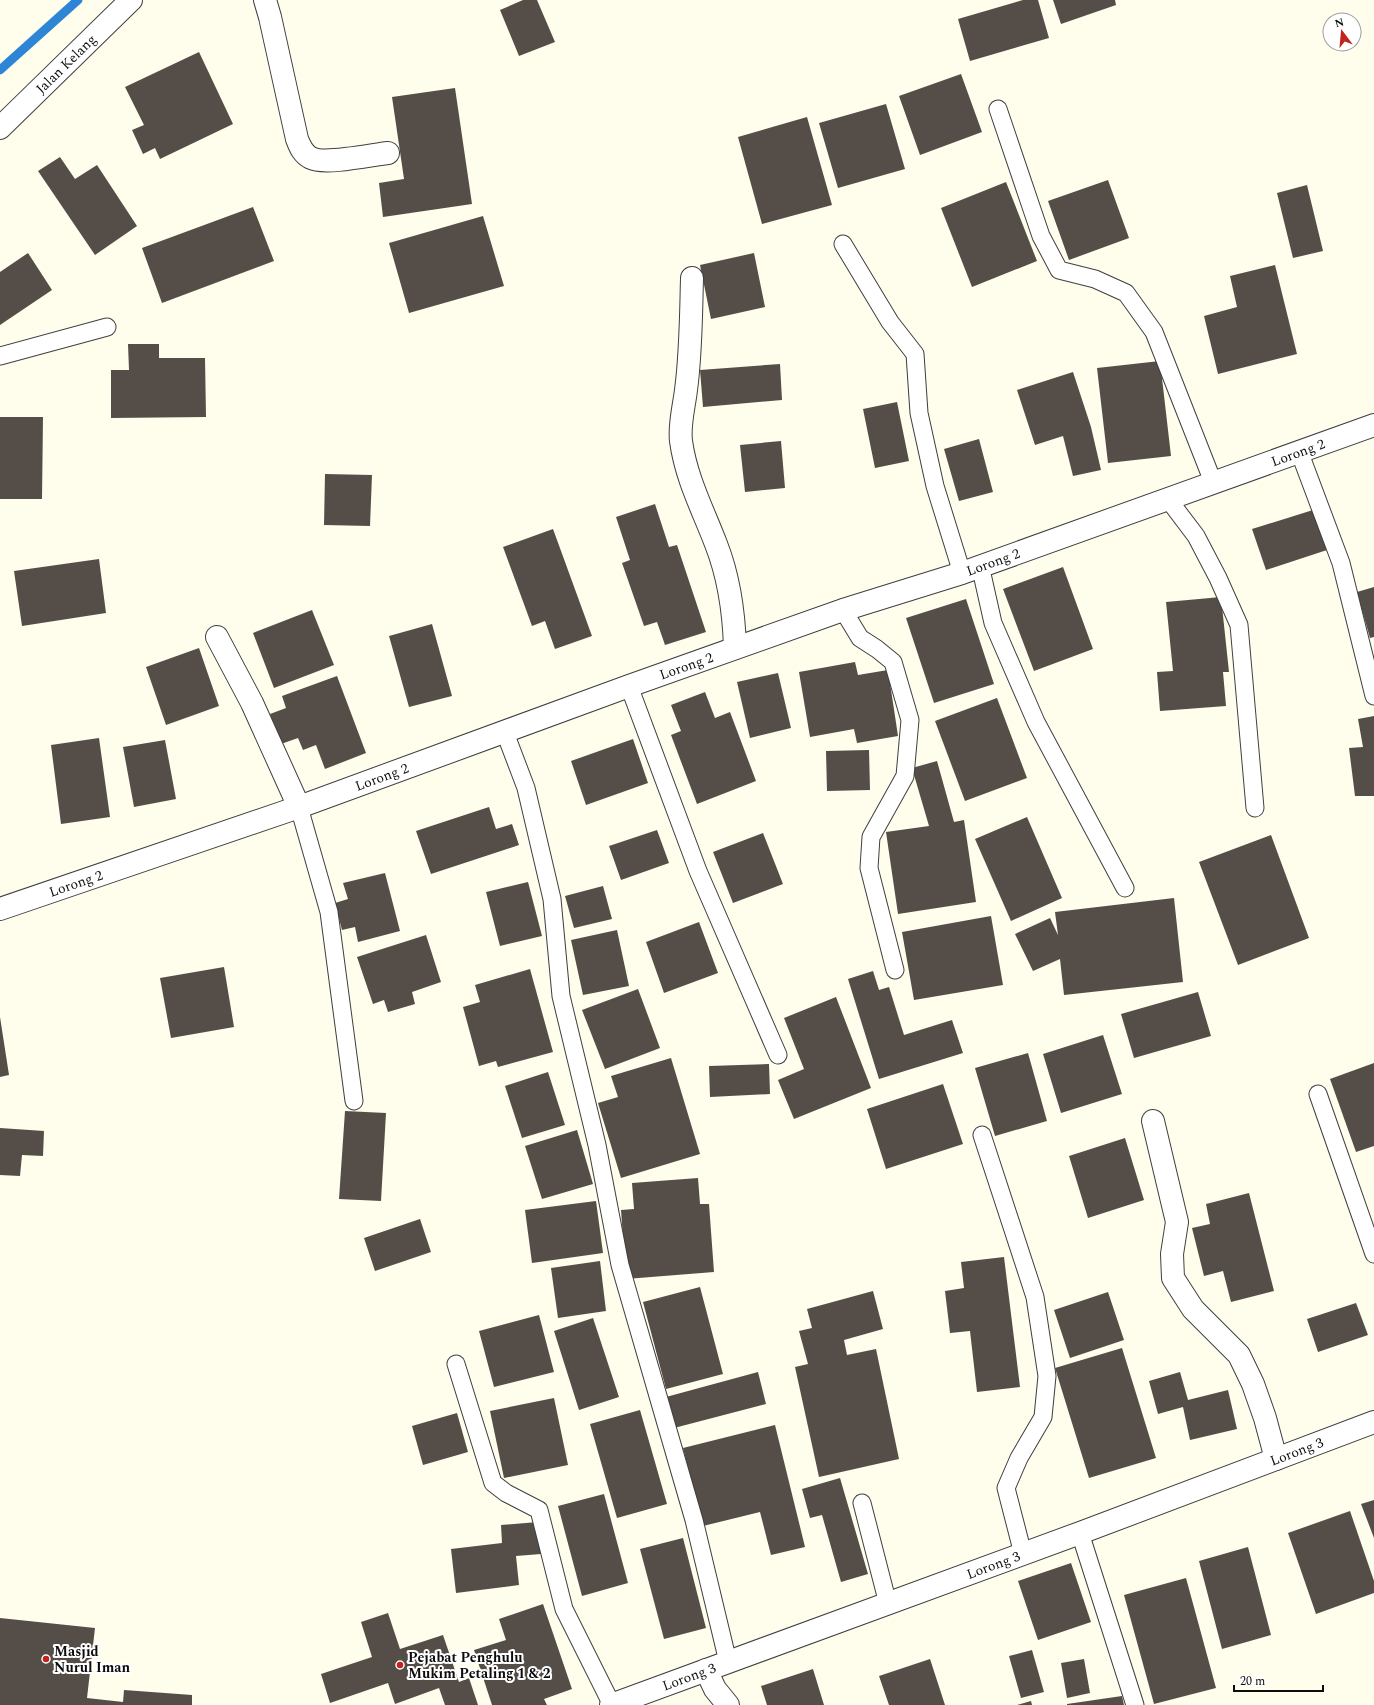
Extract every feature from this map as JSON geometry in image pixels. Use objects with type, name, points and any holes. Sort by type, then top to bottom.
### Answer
[{"type":"street","name":"Jalan Kelang","points":[[0,128],[131,0]]},
{"type":"street","points":[[264,0],[270,17],[297,139],[304,153],[312,158],[324,161],[388,153]]},
{"type":"street","points":[[692,278],[689,354],[681,423],[681,440],[692,484],[717,545],[726,576],[733,609],[735,648]]},
{"type":"street","name":"Lorong 2","points":[[0,909],[299,807],[504,730],[843,610],[971,569],[1374,425]]},
{"type":"street","points":[[217,637],[252,703],[299,807]]},
{"type":"street","points":[[1153,1121],[1177,1222],[1172,1254],[1172,1278],[1193,1309],[1239,1355],[1253,1384],[1265,1418],[1276,1459]]},
{"type":"street","name":"Lorong 3","points":[[611,1705],[1080,1534],[1374,1422]]},
{"type":"street","points":[[706,1670],[715,1689],[728,1705]]},
{"type":"lane","points":[[998,109],[1041,236],[1059,270],[1095,279],[1126,293],[1130,298],[1154,332],[1212,482]]},
{"type":"lane","points":[[843,244],[890,322],[915,354],[919,413],[935,486],[1036,722],[1125,888]]},
{"type":"lane","points":[[0,356],[107,327]]},
{"type":"lane","points":[[1299,451],[1340,563],[1374,696]]},
{"type":"lane","points":[[1168,499],[1196,536],[1218,578],[1239,625],[1255,808]]},
{"type":"lane","points":[[843,610],[860,638],[893,662],[910,720],[905,776],[871,837],[869,868],[895,970]]},
{"type":"lane","points":[[629,686],[698,871],[778,1055]]},
{"type":"lane","points":[[504,730],[526,788],[552,899],[561,996],[597,1145],[620,1265],[694,1520],[728,1662]]},
{"type":"lane","points":[[299,807],[329,912],[354,1101]]},
{"type":"lane","points":[[1318,1094],[1374,1254]]},
{"type":"lane","points":[[982,1135],[1035,1297],[1047,1376],[1043,1417],[1019,1458],[1006,1488],[1023,1554]]},
{"type":"lane","points":[[456,1364],[493,1483],[506,1493],[539,1510],[564,1609],[611,1705]]},
{"type":"lane","points":[[862,1503],[888,1604]]},
{"type":"lane","points":[[1080,1534],[1135,1705]]},
{"type":"building","points":[[523,0],[537,0],[555,42],[519,56],[500,10]]},
{"type":"building","points":[[1023,0],[1038,0],[1049,38],[970,61],[958,19]]},
{"type":"building","points":[[1053,0],[1115,0],[1116,5],[1061,24]]},
{"type":"building","points":[[199,52],[233,124],[160,159],[155,148],[143,154],[132,130],[144,125],[125,87]]},
{"type":"building","points":[[961,74],[982,132],[920,155],[899,96]]},
{"type":"building","points":[[455,88],[472,204],[383,217],[379,183],[404,179],[392,97]]},
{"type":"building","points":[[886,104],[905,169],[838,188],[819,123]]},
{"type":"building","points":[[807,117],[832,205],[762,224],[738,137]]},
{"type":"building","points":[[60,157],[75,179],[97,165],[137,226],[95,255],[38,171]]},
{"type":"building","points":[[1108,180],[1129,238],[1069,260],[1048,201]]},
{"type":"building","points":[[1006,182],[1037,261],[972,287],[941,208]]},
{"type":"building","points":[[1307,185],[1323,251],[1293,258],[1277,193]]},
{"type":"building","points":[[253,207],[274,261],[162,303],[142,248]]},
{"type":"building","points":[[483,216],[504,286],[409,313],[389,243]]},
{"type":"building","points":[[28,253],[52,290],[0,325],[0,272]]},
{"type":"building","points":[[754,253],[765,307],[711,319],[700,265]]},
{"type":"building","points":[[1275,265],[1297,354],[1218,374],[1204,316],[1237,307],[1230,276]]},
{"type":"building","points":[[128,344],[159,344],[159,358],[205,358],[206,417],[111,418],[111,370],[129,370]]},
{"type":"building","points":[[1160,361],[1171,456],[1108,463],[1097,368]]},
{"type":"building","points":[[780,364],[782,400],[703,407],[700,370]]},
{"type":"building","points":[[1073,372],[1091,427],[1101,470],[1073,476],[1063,436],[1035,445],[1017,390]]},
{"type":"building","points":[[897,402],[909,461],[875,468],[863,409]]},
{"type":"building","points":[[0,417],[43,417],[42,499],[0,499]]},
{"type":"building","points":[[979,439],[993,492],[959,501],[944,449]]},
{"type":"building","points":[[781,441],[785,488],[745,492],[740,445]]},
{"type":"building","points":[[325,474],[372,475],[370,526],[324,525]]},
{"type":"building","points":[[655,504],[669,547],[677,545],[706,632],[665,645],[657,622],[644,626],[622,563],[630,560],[616,517]]},
{"type":"building","points":[[1313,510],[1327,550],[1266,570],[1252,529]]},
{"type":"building","points":[[553,529],[592,636],[555,649],[545,621],[532,626],[503,547]]},
{"type":"building","points":[[99,559],[106,613],[22,626],[14,571]]},
{"type":"building","points":[[1063,567],[1093,649],[1034,671],[1003,589]]},
{"type":"building","points":[[1374,587],[1374,637],[1370,638],[1357,592]]},
{"type":"building","points":[[1221,597],[1229,672],[1223,672],[1226,706],[1160,711],[1157,672],[1173,671],[1166,602]]},
{"type":"building","points":[[966,599],[994,684],[934,703],[906,618]]},
{"type":"building","points":[[312,610],[334,665],[274,688],[253,633]]},
{"type":"building","points":[[432,624],[452,696],[409,707],[389,636]]},
{"type":"building","points":[[199,648],[219,706],[166,725],[146,667]]},
{"type":"building","points":[[855,662],[858,675],[888,670],[898,736],[857,743],[854,729],[810,737],[799,672]]},
{"type":"building","points":[[778,673],[791,728],[750,738],[737,682]]},
{"type":"building","points":[[337,676],[366,753],[325,769],[316,745],[303,750],[298,738],[281,744],[270,714],[286,708],[282,696]]},
{"type":"building","points":[[705,692],[715,718],[730,712],[756,781],[697,804],[671,735],[681,731],[671,705]]},
{"type":"building","points":[[997,698],[1027,778],[965,801],[935,721]]},
{"type":"building","points":[[1374,716],[1374,796],[1355,796],[1349,748],[1363,747],[1358,719]]},
{"type":"building","points":[[99,738],[110,817],[61,824],[51,745]]},
{"type":"building","points":[[633,739],[648,783],[586,805],[571,761]]},
{"type":"building","points":[[165,740],[176,799],[134,807],[123,747]]},
{"type":"building","points":[[869,750],[870,790],[827,791],[826,751]]},
{"type":"building","points":[[937,761],[954,822],[964,820],[976,902],[898,914],[886,832],[929,826],[912,768]]},
{"type":"building","points":[[489,807],[496,829],[512,824],[519,845],[431,874],[416,831]]},
{"type":"building","points":[[1027,817],[1062,898],[1011,921],[975,839]]},
{"type":"building","points":[[657,830],[669,863],[621,880],[609,846]]},
{"type":"building","points":[[763,833],[783,884],[733,903],[713,852]]},
{"type":"building","points":[[1271,835],[1309,938],[1238,965],[1199,862]]},
{"type":"building","points":[[385,873],[400,931],[358,942],[355,927],[342,930],[335,903],[348,899],[343,883]]},
{"type":"building","points":[[528,882],[542,936],[500,946],[486,892]]},
{"type":"building","points":[[603,886],[612,919],[574,928],[565,896]]},
{"type":"building","points":[[1174,898],[1183,982],[1064,995],[1060,959],[1033,971],[1015,934],[1050,918],[1058,935],[1055,912]]},
{"type":"building","points":[[991,916],[1003,985],[914,1000],[902,932]]},
{"type":"building","points":[[699,922],[718,973],[664,993],[646,942]]},
{"type":"building","points":[[617,930],[629,986],[583,995],[571,940]]},
{"type":"building","points":[[426,935],[441,982],[412,992],[415,1004],[388,1012],[384,1000],[373,1004],[357,957]]},
{"type":"building","points":[[224,967],[234,1027],[171,1038],[160,978]]},
{"type":"building","points":[[530,969],[553,1052],[498,1067],[496,1061],[479,1066],[463,1007],[480,1002],[475,985]]},
{"type":"building","points":[[873,971],[879,990],[889,987],[904,1035],[952,1020],[963,1053],[879,1079],[848,979]]},
{"type":"building","points":[[638,989],[660,1048],[605,1069],[582,1010]]},
{"type":"building","points":[[1198,992],[1211,1036],[1134,1058],[1121,1014]]},
{"type":"building","points":[[836,997],[871,1088],[794,1119],[778,1080],[804,1069],[784,1018]]},
{"type":"building","points":[[0,1017],[9,1075],[0,1077]]},
{"type":"building","points":[[1103,1035],[1122,1094],[1061,1113],[1043,1054]]},
{"type":"building","points":[[1028,1053],[1047,1121],[995,1136],[975,1068]]},
{"type":"building","points":[[671,1058],[700,1154],[621,1178],[598,1103],[618,1097],[611,1076]]},
{"type":"building","points":[[1374,1063],[1374,1146],[1356,1152],[1330,1079]]},
{"type":"building","points":[[769,1064],[770,1094],[710,1097],[709,1066]]},
{"type":"building","points":[[548,1072],[565,1125],[522,1138],[505,1086]]},
{"type":"building","points":[[943,1084],[963,1144],[886,1169],[867,1109]]},
{"type":"building","points":[[345,1111],[386,1113],[381,1201],[339,1199]]},
{"type":"building","points":[[0,1128],[44,1131],[43,1156],[22,1155],[20,1176],[0,1175]]},
{"type":"building","points":[[577,1130],[593,1184],[542,1199],[525,1146]]},
{"type":"building","points":[[1125,1138],[1144,1200],[1088,1218],[1069,1156]]},
{"type":"building","points":[[698,1178],[700,1204],[709,1204],[714,1272],[626,1279],[621,1210],[634,1209],[632,1183]]},
{"type":"building","points":[[1249,1193],[1274,1291],[1231,1302],[1223,1271],[1204,1276],[1192,1228],[1210,1224],[1206,1204]]},
{"type":"building","points":[[596,1201],[603,1253],[532,1263],[525,1210]]},
{"type":"building","points":[[420,1219],[431,1252],[375,1271],[364,1238]]},
{"type":"building","points":[[1004,1257],[1020,1387],[977,1392],[970,1331],[950,1333],[945,1291],[964,1288],[961,1262]]},
{"type":"building","points":[[600,1261],[606,1311],[558,1318],[551,1268]]},
{"type":"building","points":[[700,1287],[723,1374],[666,1389],[643,1302]]},
{"type":"building","points":[[873,1291],[883,1329],[844,1340],[847,1355],[876,1349],[899,1459],[819,1477],[795,1367],[808,1364],[799,1331],[812,1328],[807,1309]]},
{"type":"building","points":[[1108,1292],[1124,1340],[1070,1358],[1054,1310]]},
{"type":"building","points":[[1356,1303],[1368,1335],[1318,1352],[1307,1319]]},
{"type":"building","points":[[539,1315],[554,1372],[494,1387],[479,1331]]},
{"type":"building","points":[[593,1318],[619,1397],[579,1410],[554,1331]]},
{"type":"building","points":[[1122,1348],[1156,1458],[1089,1478],[1055,1368]]},
{"type":"building","points":[[758,1372],[766,1404],[674,1428],[666,1397]]},
{"type":"building","points":[[1180,1372],[1188,1400],[1228,1390],[1237,1429],[1190,1440],[1183,1407],[1158,1414],[1149,1381]]},
{"type":"building","points":[[554,1398],[568,1465],[504,1478],[490,1411]]},
{"type":"building","points":[[640,1410],[667,1504],[617,1518],[590,1424]]},
{"type":"building","points":[[457,1413],[468,1452],[423,1465],[412,1426]]},
{"type":"building","points":[[775,1425],[805,1547],[771,1555],[760,1512],[703,1526],[683,1448]]},
{"type":"building","points":[[840,1478],[868,1574],[841,1582],[822,1515],[810,1518],[802,1489]]},
{"type":"building","points":[[604,1494],[628,1583],[582,1596],[558,1506]]},
{"type":"building","points":[[1374,1500],[1374,1538],[1361,1504]]},
{"type":"building","points":[[1350,1511],[1374,1581],[1374,1593],[1316,1614],[1288,1533]]},
{"type":"building","points":[[538,1522],[541,1554],[516,1556],[519,1585],[456,1593],[451,1549],[502,1543],[501,1525]]},
{"type":"building","points":[[683,1538],[706,1628],[664,1639],[640,1549]]},
{"type":"building","points":[[1248,1547],[1271,1635],[1222,1649],[1199,1561]]},
{"type":"building","points":[[1071,1563],[1091,1622],[1038,1640],[1018,1581]]},
{"type":"building","points":[[1186,1578],[1216,1688],[1154,1704],[1124,1595]]},
{"type":"building","points":[[543,1604],[572,1689],[544,1699],[547,1705],[492,1705],[474,1650],[506,1640],[499,1619]]},
{"type":"building","name":"Pejabat Penghulu Mukim Petaling 1 & 2","points":[[388,1613],[400,1649],[443,1635],[459,1682],[469,1678],[478,1705],[445,1705],[439,1688],[395,1704],[388,1683],[330,1703],[321,1674],[372,1657],[361,1622]]},
{"type":"building","name":"Masjid Nurul Iman","points":[[0,1618],[95,1628],[87,1698],[123,1702],[124,1690],[192,1695],[192,1705],[0,1705]]},
{"type":"building","points":[[1032,1650],[1044,1692],[1021,1698],[1009,1656]]},
{"type":"building","points":[[930,1659],[945,1705],[889,1705],[879,1676]]},
{"type":"building","points":[[1084,1659],[1090,1693],[1067,1698],[1061,1663]]},
{"type":"building","points":[[813,1669],[824,1705],[767,1705],[761,1686]]},
{"type":"building","points":[[1122,1696],[1124,1705],[1067,1705],[1067,1704]]},
{"type":"building","points":[[1031,1701],[1032,1705],[1017,1705]]},
{"type":"waterway","points":[[0,70],[78,0]]},
{"type":"place","name":"Masjid Nurul Iman","points":[[46,1659]]},
{"type":"place","name":"Pejabat Penghulu Mukim Petaling 1 & 2","points":[[400,1665]]}]
